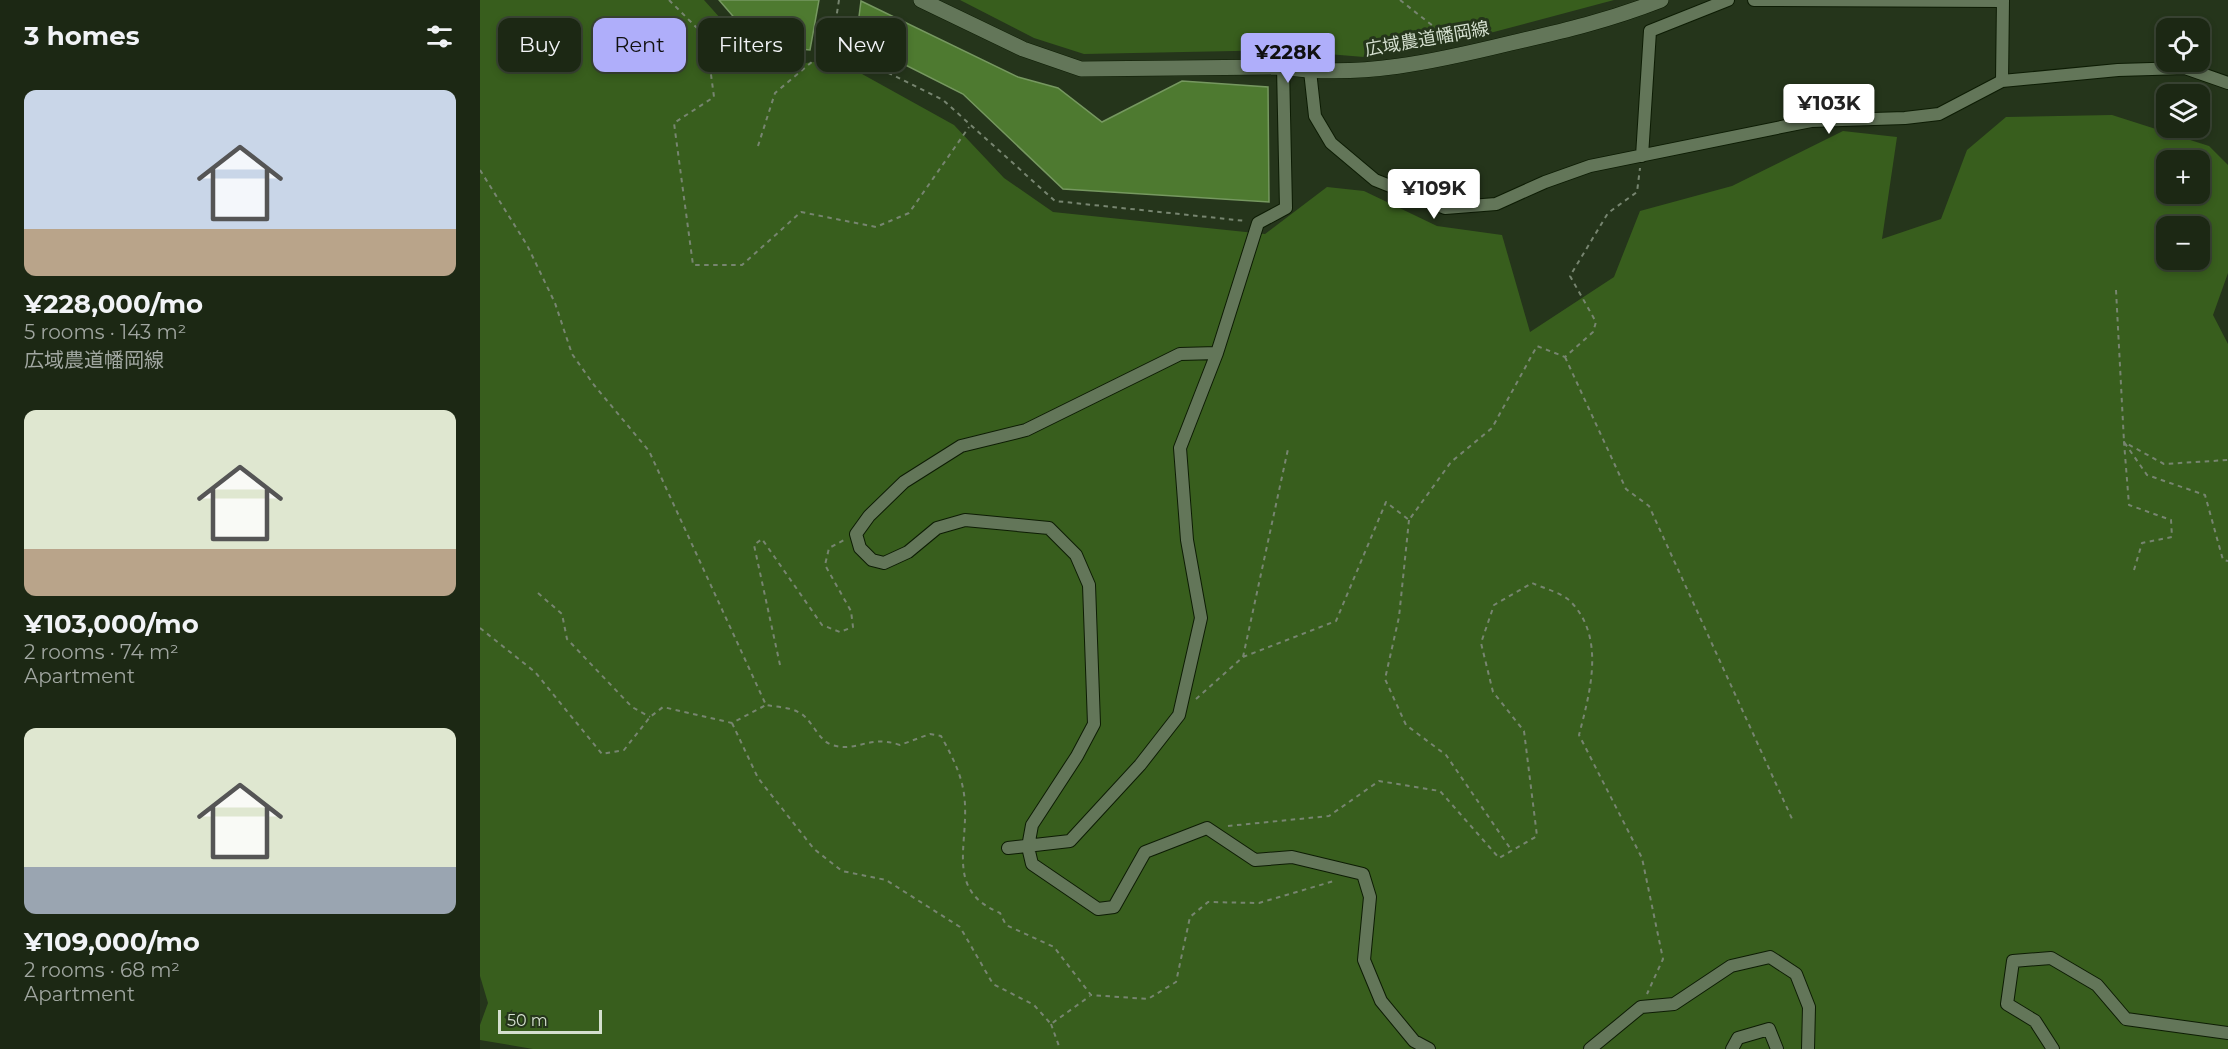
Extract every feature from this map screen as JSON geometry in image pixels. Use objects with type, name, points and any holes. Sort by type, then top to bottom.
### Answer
[{"type":"street","name":"広域農道幡岡線","points":[[921,0],[1023,49],[1081,69],[1283,67],[1310,71],[1364,71],[1467,54],[1610,20],[1661,0]]},
{"type":"street","points":[[1642,156],[1650,31],[1728,0]]},
{"type":"street","points":[[1754,0],[2002,0],[2002,81]]},
{"type":"street","points":[[1008,848],[1028,848],[1070,841],[1140,765],[1179,715],[1201,618],[1187,540],[1180,448],[1217,353],[1258,223],[1286,208],[1283,67]]},
{"type":"street","points":[[1310,71],[1315,116],[1331,143],[1375,180],[1445,208],[1496,204],[1545,182],[1590,166],[1811,121],[1905,118],[1939,114],[2002,81],[2118,70],[2185,68],[2228,83]]},
{"type":"street","points":[[1217,353],[1180,354],[1026,430],[961,446],[904,482],[869,516],[856,534],[860,548],[872,560],[884,563],[908,552],[937,528],[966,520],[1049,528],[1076,555],[1089,585],[1094,724],[1077,756],[1032,825],[1028,848],[1032,864],[1098,909],[1114,907],[1145,852],[1207,828],[1255,860],[1292,857],[1363,874],[1370,897],[1364,960],[1381,1001],[1414,1041],[1429,1049]]},
{"type":"street","points":[[1590,1049],[1641,1007],[1674,1004],[1731,966],[1770,957],[1796,974],[1809,1007],[1808,1049]]},
{"type":"street","points":[[2053,1049],[2035,1021],[2007,1004],[2013,961],[2051,958],[2097,985],[2126,1019],[2228,1033]]},
{"type":"street","points":[[1732,1049],[1738,1038],[1769,1029],[1777,1049]]},
{"type":"path","points":[[669,0],[706,37],[714,97],[674,123],[693,265],[742,265],[801,212],[876,227],[909,213],[969,127]]},
{"type":"path","points":[[836,18],[839,0]]},
{"type":"path","points":[[1400,0],[1467,54]]},
{"type":"path","points":[[758,146],[775,93],[816,58]]},
{"type":"path","points":[[886,72],[943,100],[969,127],[1055,201],[1258,223]]},
{"type":"path","points":[[1565,357],[1593,332],[1596,322],[1570,276],[1608,213],[1637,192],[1642,156]]},
{"type":"path","points":[[480,170],[527,245],[555,303],[573,354],[594,385],[649,451],[766,705]]},
{"type":"path","points":[[2116,290],[2129,504],[2171,520],[2172,537],[2142,543],[2134,570]]},
{"type":"path","points":[[1512,851],[1446,755],[1406,725],[1385,679],[1399,617],[1409,520],[1451,462],[1491,428],[1537,346],[1565,357],[1626,489],[1649,506],[1793,821]]},
{"type":"path","points":[[2124,442],[2163,464],[2228,460]]},
{"type":"path","points":[[2124,442],[2146,476],[2205,495],[2223,560],[2228,561]]},
{"type":"path","points":[[1243,657],[1288,449]]},
{"type":"path","points":[[1179,715],[1243,657],[1336,621],[1386,502],[1409,520]]},
{"type":"path","points":[[780,665],[754,545],[762,539],[822,626],[840,632],[853,627],[851,611],[825,565],[829,548],[856,534]]},
{"type":"path","points":[[1207,828],[1329,816],[1379,781],[1440,791],[1499,858],[1537,836],[1524,731],[1493,692],[1481,643],[1494,605],[1532,583],[1569,600],[1588,628],[1593,681],[1579,735],[1642,858],[1663,959],[1641,1007]]},
{"type":"path","points":[[538,593],[561,614],[567,639],[632,707],[650,717]]},
{"type":"path","points":[[480,628],[535,672],[602,754],[624,750],[650,717],[663,707],[732,723],[766,705],[800,712],[828,744],[848,749],[871,740],[887,741],[900,746],[930,734],[941,735],[960,770],[965,805],[962,863],[968,889],[984,906],[1000,913],[1006,925],[1054,947],[1091,995]]},
{"type":"path","points":[[732,723],[758,778],[814,849],[843,871],[886,880],[960,927],[993,984],[1034,1005],[1051,1024],[1060,1049]]},
{"type":"path","points":[[1051,1024],[1091,995],[1148,999],[1176,982],[1190,917],[1208,902],[1259,903],[1340,879]]},
{"type":"shaded area","points":[[480,0],[704,0],[720,18],[698,18],[698,72],[804,72],[804,63],[816,62],[816,72],[858,72],[954,125],[1004,178],[1053,212],[1265,234],[1327,187],[1364,191],[1437,226],[1502,235],[1530,332],[1614,277],[1640,211],[1732,186],[1843,131],[1897,137],[1882,239],[1941,219],[1967,150],[2006,117],[2112,115],[2156,129],[2156,138],[2184,138],[2209,146],[2228,165],[2228,273],[2213,315],[2228,344],[2228,1049],[533,1049],[480,1040],[480,1025],[488,1003],[480,976]]},
{"type":"shaded area","points":[[719,0],[819,0],[810,50],[804,49],[804,18],[735,18]]},
{"type":"shaded area","points":[[960,0],[1614,0],[1490,33],[1364,57],[1279,50],[1084,54],[1034,38]]},
{"type":"shaded area","points":[[861,1],[896,18],[859,18]]},
{"type":"shaded area","points":[[906,23],[1018,77],[1058,88],[1102,122],[1182,81],[1268,87],[1269,202],[1063,189],[963,94],[906,65]]}]
